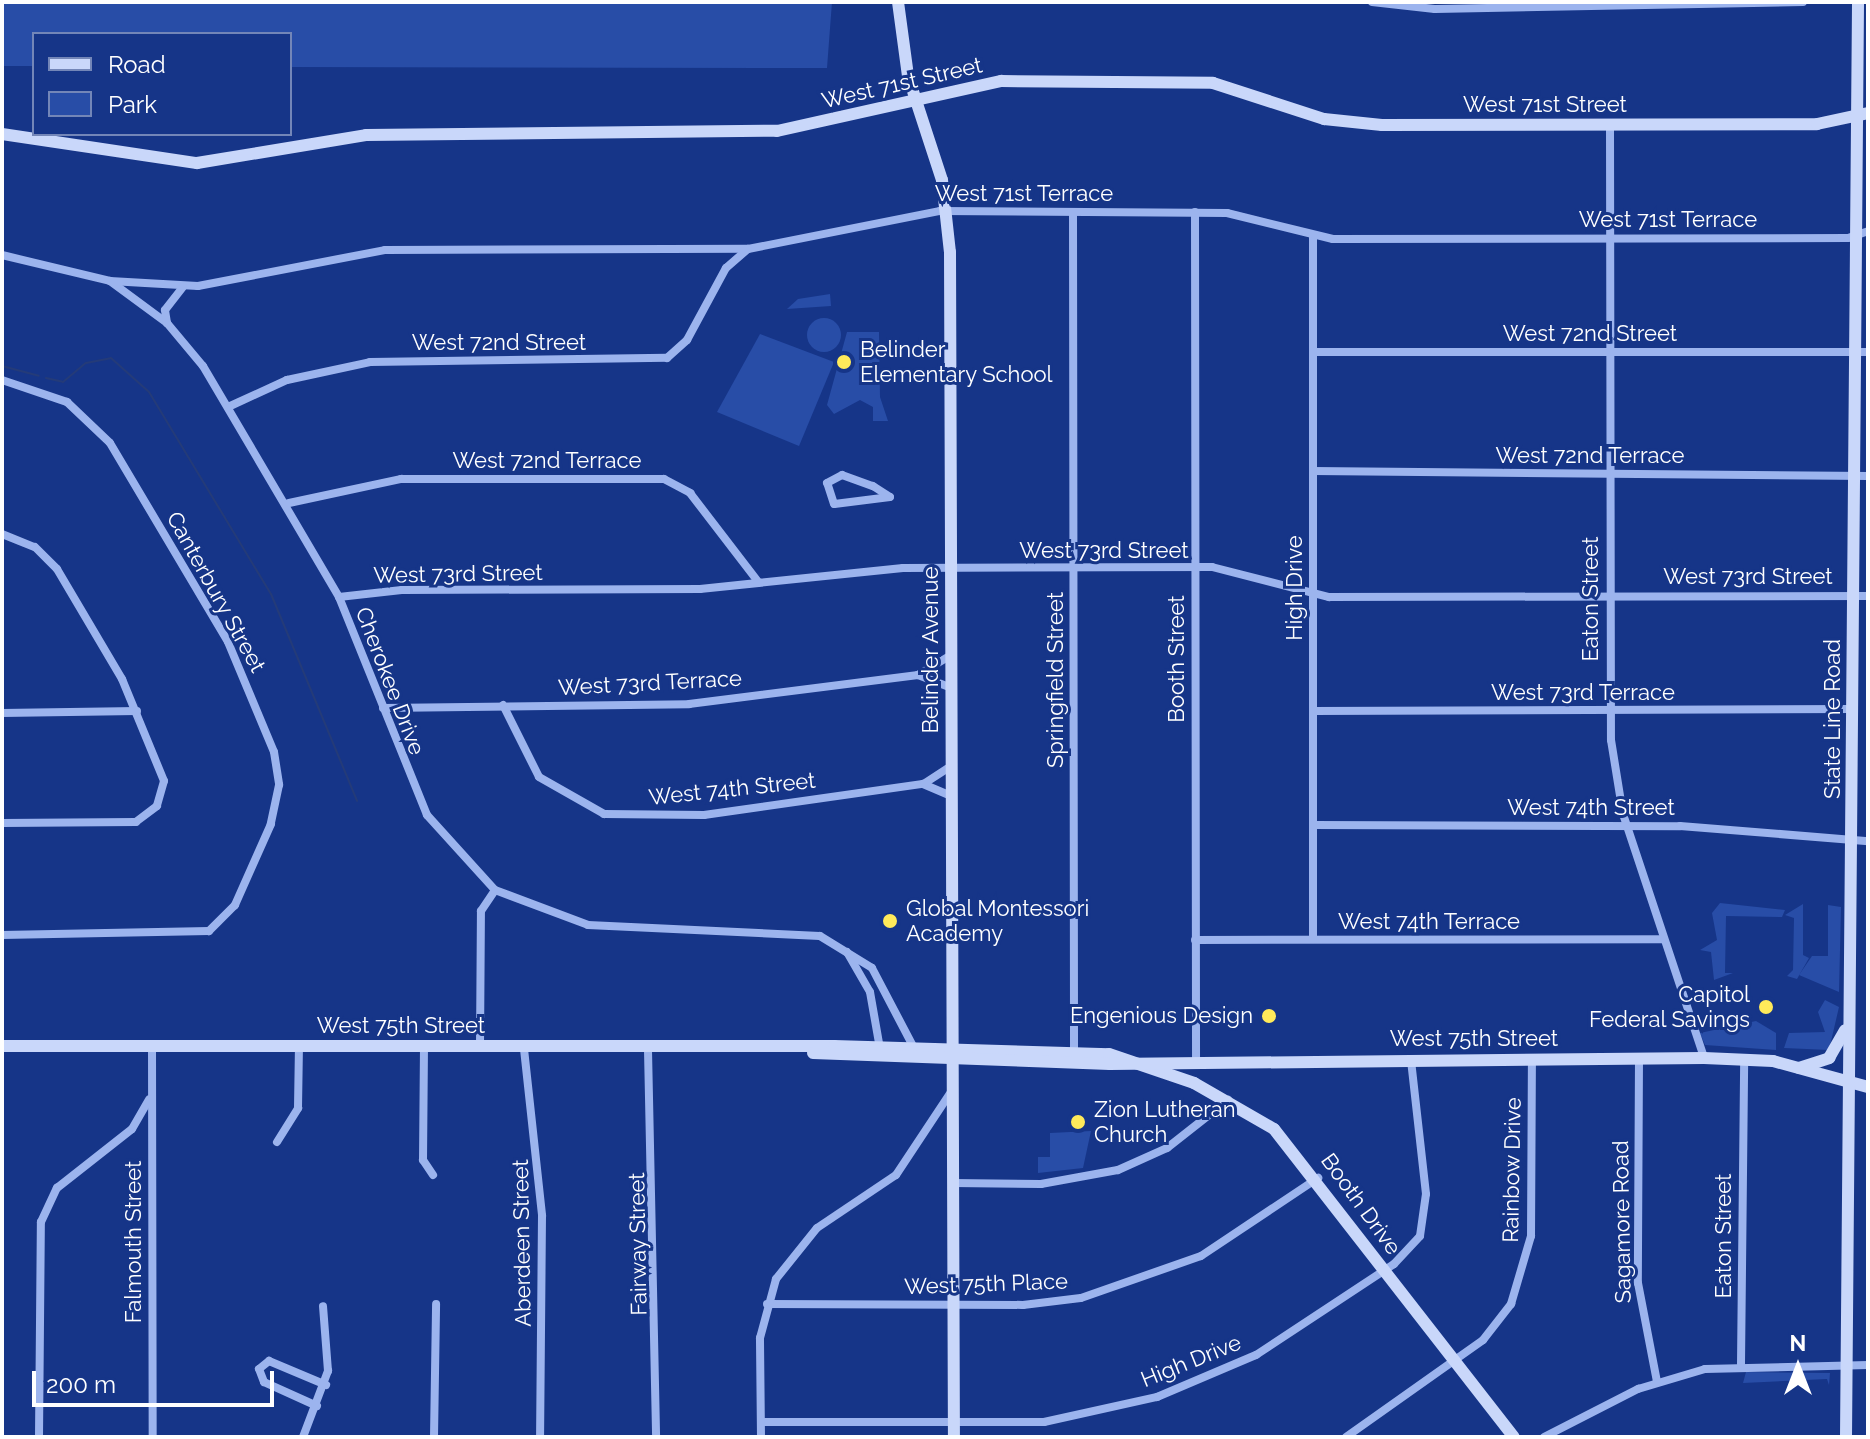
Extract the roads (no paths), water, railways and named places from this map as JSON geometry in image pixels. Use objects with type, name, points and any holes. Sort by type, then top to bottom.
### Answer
[{"type":"street","name":"Belinder Avenue","points":[[898,2],[915,97],[947,211],[954,1432]]},
{"type":"street","points":[[1372,2],[1450,9],[1803,2]]},
{"type":"street","name":"State Line Road","points":[[1846,1437],[1854,595],[1861,475],[1863,115],[1858,2]]},
{"type":"street","name":"West 71st Street","points":[[2,134],[197,163],[366,135],[777,131],[915,97],[1001,81],[1189,81],[1235,87],[1346,123],[1817,124],[1863,115]]},
{"type":"street","name":"Eaton Street","points":[[1610,125],[1609,711],[1626,825],[1704,1058]]},
{"type":"street","name":"West 71st Terrace","points":[[110,281],[183,287],[385,250],[748,249],[947,211],[1195,212],[1248,217],[1313,237],[1609,238],[1862,232]]},
{"type":"street","name":"Springfield Street","points":[[1073,212],[1074,1051]]},
{"type":"street","name":"Booth Street","points":[[1195,212],[1196,1059]]},
{"type":"street","name":"High Drive","points":[[1313,237],[1313,939]]},
{"type":"street","name":"West 72nd Street","points":[[228,407],[287,380],[370,362],[667,358],[687,340],[726,268],[748,249]]},
{"type":"street","points":[[717,250],[726,268]]},
{"type":"street","name":"Cherokee Drive","points":[[2,255],[110,281],[167,323],[228,407],[289,503],[339,597],[427,815],[495,890],[588,925],[788,929],[846,951],[872,968],[915,1050]]},
{"type":"street","points":[[167,323],[165,310],[183,287]]},
{"type":"street","name":"West 72nd Street","points":[[1313,352],[1861,352]]},
{"type":"street","name":"Canterbury Street","points":[[2,380],[67,402],[110,443],[249,689],[274,752],[279,795],[235,905],[219,926],[196,934],[2,935]]},
{"type":"street","name":"West 72nd Terrace","points":[[1313,471],[1861,475]]},
{"type":"street","points":[[842,475],[890,497],[838,505],[826,487],[842,475]]},
{"type":"street","name":"West 72nd Terrace","points":[[289,503],[401,479],[664,479],[690,493],[759,583]]},
{"type":"street","points":[[2,534],[35,547],[57,569],[137,711],[164,781],[147,816],[124,824],[2,823]]},
{"type":"street","name":"West 73rd Street","points":[[339,597],[402,590],[759,583],[951,568],[1233,569],[1313,594],[1868,596]]},
{"type":"street","name":"West 73rd Terrace","points":[[383,708],[689,704],[918,675],[950,656]]},
{"type":"street","name":"West 73rd Terrace","points":[[918,675],[950,687]]},
{"type":"street","name":"West 74th Street","points":[[503,705],[539,777],[604,814],[704,815],[923,784],[951,766]]},
{"type":"street","name":"West 73rd Terrace","points":[[1313,711],[1853,709]]},
{"type":"street","points":[[2,713],[137,711]]},
{"type":"street","points":[[923,784],[951,796]]},
{"type":"street","name":"West 74th Street","points":[[1314,825],[1626,825],[1868,841]]},
{"type":"street","points":[[480,1046],[481,911],[495,890]]},
{"type":"street","name":"West 74th Terrace","points":[[1195,940],[1663,939]]},
{"type":"street","points":[[846,951],[870,992],[880,1049]]},
{"type":"street","points":[[1798,1068],[1834,1054],[1849,1020]]},
{"type":"street","name":"West 75th Street","points":[[2,1046],[880,1049],[915,1050],[951,1056],[1074,1051],[1124,1060]]},
{"type":"street","name":"Falmouth Street","points":[[152,1046],[153,1437]]},
{"type":"street","points":[[277,1142],[298,1108],[299,1046]]},
{"type":"street","points":[[424,1046],[423,1160],[433,1175]]},
{"type":"street","name":"Aberdeen Street","points":[[524,1049],[542,1216],[540,1437]]},
{"type":"street","name":"Fairway Street","points":[[648,1050],[656,1437]]},
{"type":"street","name":"West 75th Street","points":[[800,1050],[1124,1060],[1744,1059],[1798,1068],[1849,1085],[1868,1087]]},
{"type":"street","name":"High Drive","points":[[761,1422],[954,1432],[1044,1422],[1171,1392],[1281,1341],[1385,1270],[1415,1244],[1425,1216],[1411,1059]]},
{"type":"street","name":"Sagamore Road","points":[[1639,1059],[1638,1283],[1657,1382]]},
{"type":"street","name":"Eaton Street","points":[[1741,1364],[1744,1059]]},
{"type":"street","name":"Booth Drive","points":[[1124,1060],[1229,1099],[1274,1129],[1318,1177],[1453,1363],[1514,1437]]},
{"type":"street","name":"Rainbow Drive","points":[[1346,1437],[1453,1363],[1498,1323],[1527,1267],[1532,1060]]},
{"type":"street","points":[[761,1437],[767,1304],[798,1246],[896,1175],[951,1092]]},
{"type":"street","points":[[39,1437],[41,1222],[68,1176],[132,1129],[151,1094]]},
{"type":"street","points":[[953,1183],[1062,1182],[1118,1170],[1167,1148],[1229,1099]]},
{"type":"street","points":[[132,1129],[151,1143]]},
{"type":"street","name":"West 75th Place","points":[[767,1304],[1049,1303],[1146,1280],[1231,1239],[1318,1177]]},
{"type":"street","points":[[434,1437],[436,1304]]},
{"type":"street","points":[[303,1437],[326,1385],[323,1306]]},
{"type":"street","points":[[317,1406],[264,1382],[259,1369],[269,1361],[326,1385]]},
{"type":"street","points":[[1544,1437],[1657,1382],[1741,1364],[1868,1365]]},
{"type":"waterway","points":[[46,378],[63,382],[86,363],[111,358],[149,392],[271,594],[357,801]]},
{"type":"waterway","points":[[2,366],[39,376]]},
{"type":"place","name":"Belinder Elementary School","points":[[844,362]]},
{"type":"place","name":"Global Montessori Academy","points":[[890,921]]},
{"type":"place","name":"Capitol Federal Savings","points":[[1766,1007]]},
{"type":"place","name":"Engenious Design","points":[[1269,1016]]},
{"type":"place","name":"Zion Lutheran Church","points":[[1078,1122]]}]
